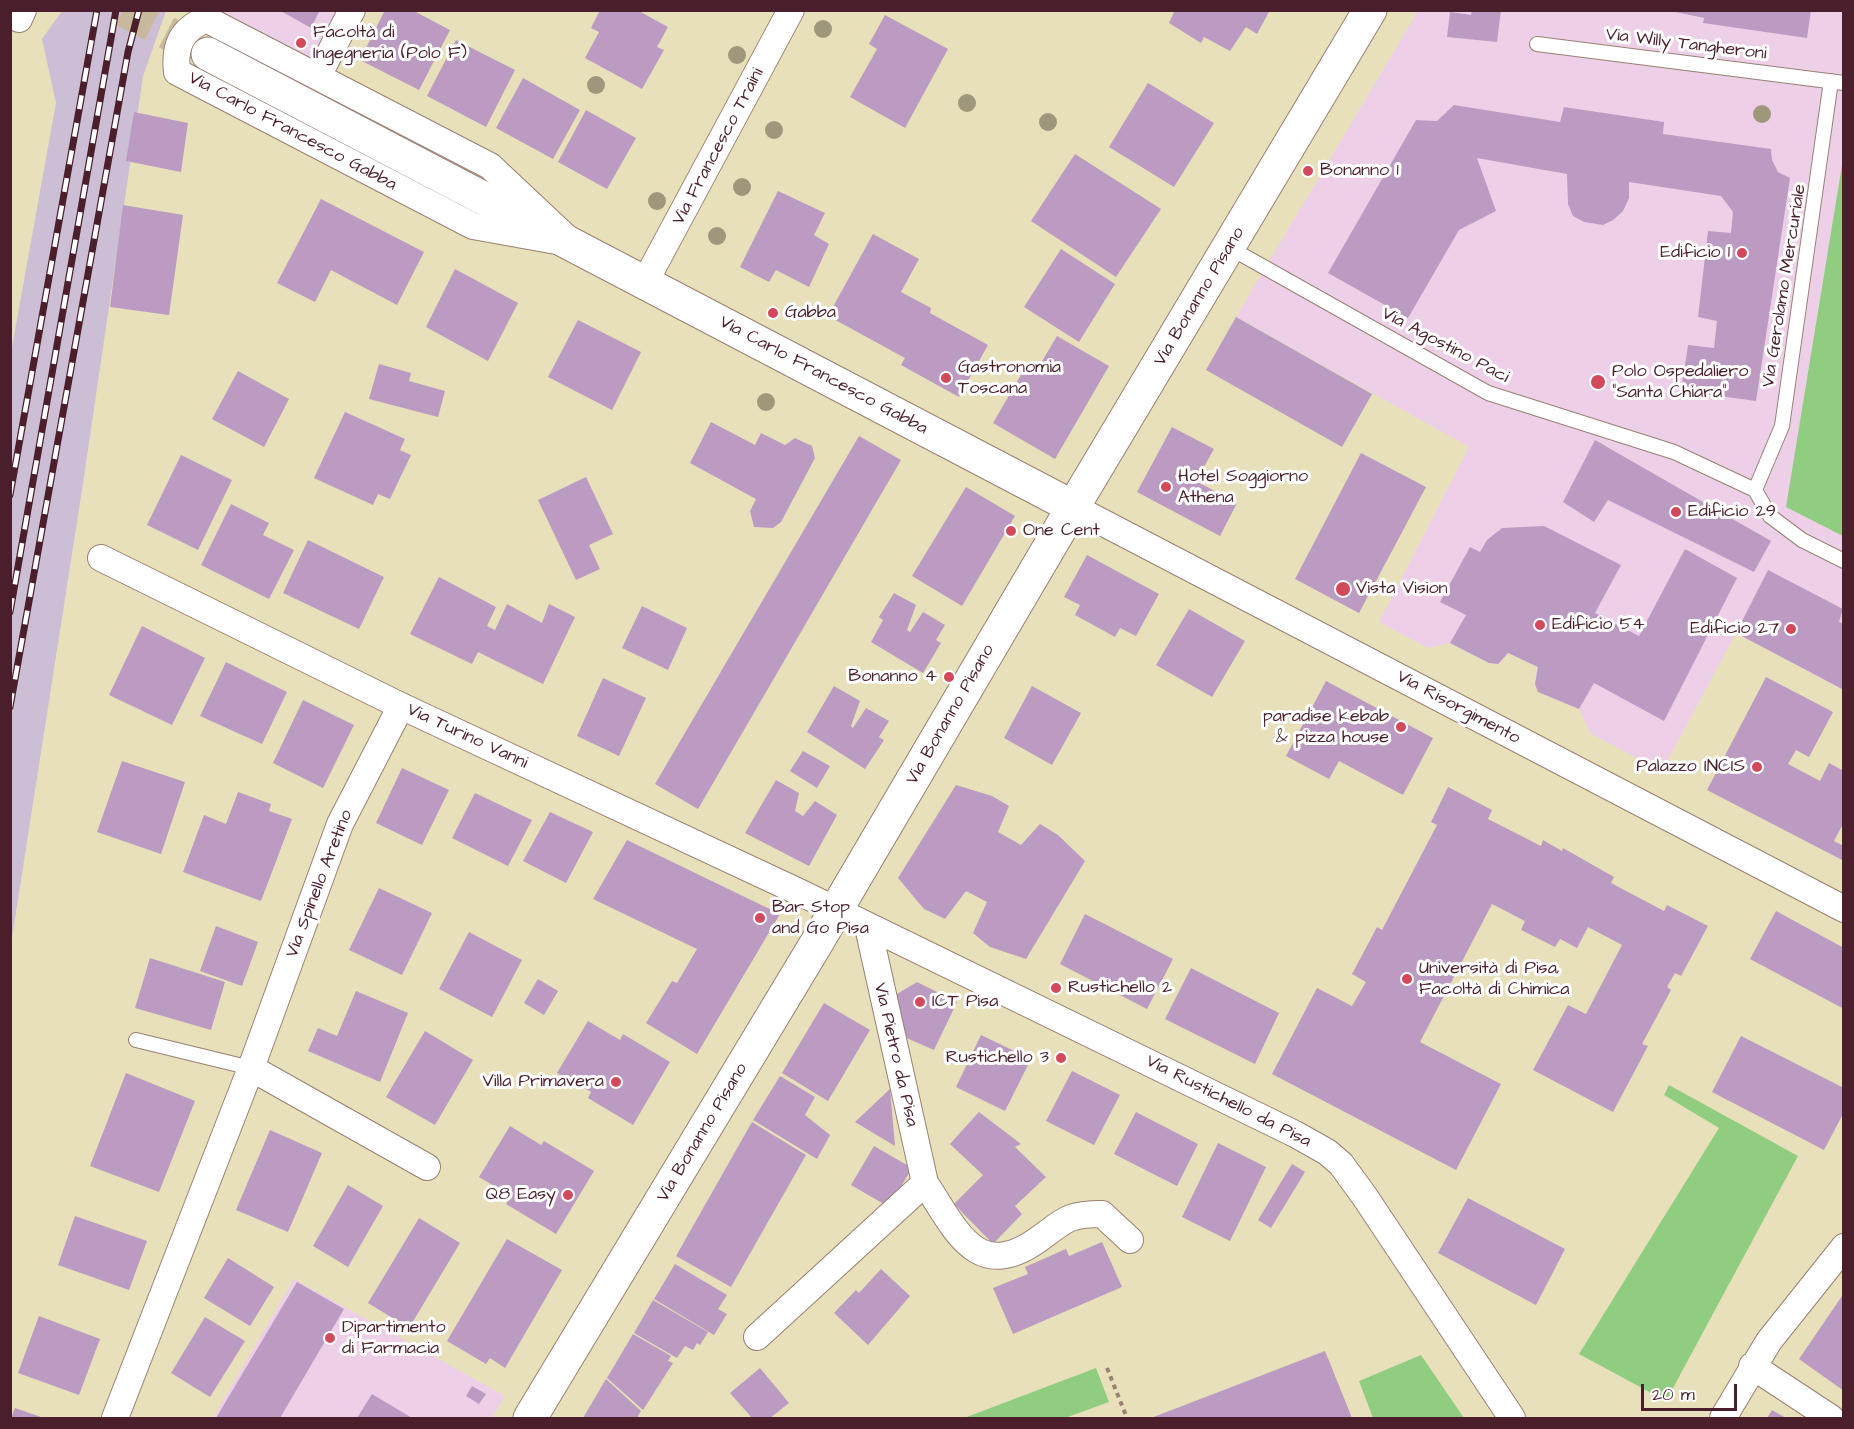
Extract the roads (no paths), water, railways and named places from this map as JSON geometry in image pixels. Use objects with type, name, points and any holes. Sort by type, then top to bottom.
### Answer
[{"type":"main road","name":"Via Bonanno Pisano","points":[[530,1419],[836,911],[1073,507],[1230,248],[1370,10]]},
{"type":"main road","name":"Via Carlo Francesco Gabba","points":[[208,54],[573,243],[1073,507]]},
{"type":"street","points":[[318,76],[352,10]]},
{"type":"street","name":"Via Francesco Traini","points":[[645,282],[791,10]]},
{"type":"street","name":"Via Carlo Francesco Gabba","points":[[206,19],[318,76],[490,166],[573,243],[473,226],[177,72],[176,60],[180,39],[191,25],[206,19]]},
{"type":"street","name":"Via Risorgimento","points":[[1073,507],[1844,909]]},
{"type":"street","name":"Via Turino Vanni","points":[[101,558],[401,706],[836,911]]},
{"type":"street","name":"Via Spinello Aretino","points":[[115,1419],[251,1068],[340,824],[401,706]]},
{"type":"street","name":"Via Rustichello da Pisa","points":[[836,911],[1134,1054],[1326,1152],[1341,1164],[1365,1197],[1512,1419]]},
{"type":"street","name":"Via Pietro da Pisa","points":[[868,927],[925,1183],[956,1230],[986,1256],[1009,1256],[1076,1215],[1102,1214],[1116,1224],[1130,1240]]},
{"type":"street","points":[[251,1068],[428,1167]]},
{"type":"street","points":[[757,1337],[925,1183]]},
{"type":"street","points":[[1724,1419],[1752,1366],[1788,1315],[1844,1247]]},
{"type":"street","points":[[1752,1366],[1831,1419]]},
{"type":"lane","name":"Via Willy Tangheroni","points":[[1537,44],[1837,82]]},
{"type":"lane","name":"Via Gerolamo Mercuriale","points":[[1755,490],[1782,426],[1837,82]]},
{"type":"lane","name":"Via Agostino Paci","points":[[1230,248],[1488,393],[1674,452],[1755,490]]},
{"type":"lane","points":[[1755,490],[1770,516],[1802,540],[1844,561]]},
{"type":"lane","points":[[136,1040],[251,1068]]},
{"type":"tunnel","points":[[123,10],[208,54]]},
{"type":"railway","points":[[10,495],[97,10]]},
{"type":"railway","points":[[10,612],[116,10]]},
{"type":"railway","points":[[10,707],[128,52],[139,10]]},
{"type":"place","name":"Facoltà di Ingegneria (Polo F)","points":[[301,43]]},
{"type":"place","name":"Bonanno 1","points":[[1308,171]]},
{"type":"place","name":"Edificio 1","points":[[1742,253]]},
{"type":"place","name":"Gabba","points":[[773,313]]},
{"type":"place","name":"Gastronomia Toscana","points":[[946,378]]},
{"type":"place","name":"Polo Ospedaliero \"Santa Chiara\"","points":[[1598,382]]},
{"type":"place","name":"Hotel Soggiorno Athena","points":[[1166,487]]},
{"type":"place","name":"Edificio 29","points":[[1676,512]]},
{"type":"place","name":"One Cent","points":[[1011,531]]},
{"type":"place","name":"Vista Vision","points":[[1343,589]]},
{"type":"place","name":"Edificio 54","points":[[1540,625]]},
{"type":"place","name":"Edificio 27","points":[[1791,629]]},
{"type":"place","name":"Bonanno 4","points":[[949,677]]},
{"type":"place","name":"paradise kebab & pizza house","points":[[1401,727]]},
{"type":"place","name":"Palazzo INCIS","points":[[1757,767]]},
{"type":"place","name":"Bar Stop and Go Pisa","points":[[760,918]]},
{"type":"place","name":"Università di Pisa, Facoltà di Chimica","points":[[1407,979]]},
{"type":"place","name":"Rustichello 2","points":[[1056,988]]},
{"type":"place","name":"ICT Pisa","points":[[920,1002]]},
{"type":"place","name":"Rustichello 3","points":[[1061,1058]]},
{"type":"place","name":"Villa Primavera","points":[[616,1082]]},
{"type":"place","name":"Q8 Easy","points":[[568,1195]]},
{"type":"place","name":"Dipartimento di Farmacia","points":[[330,1338]]}]
